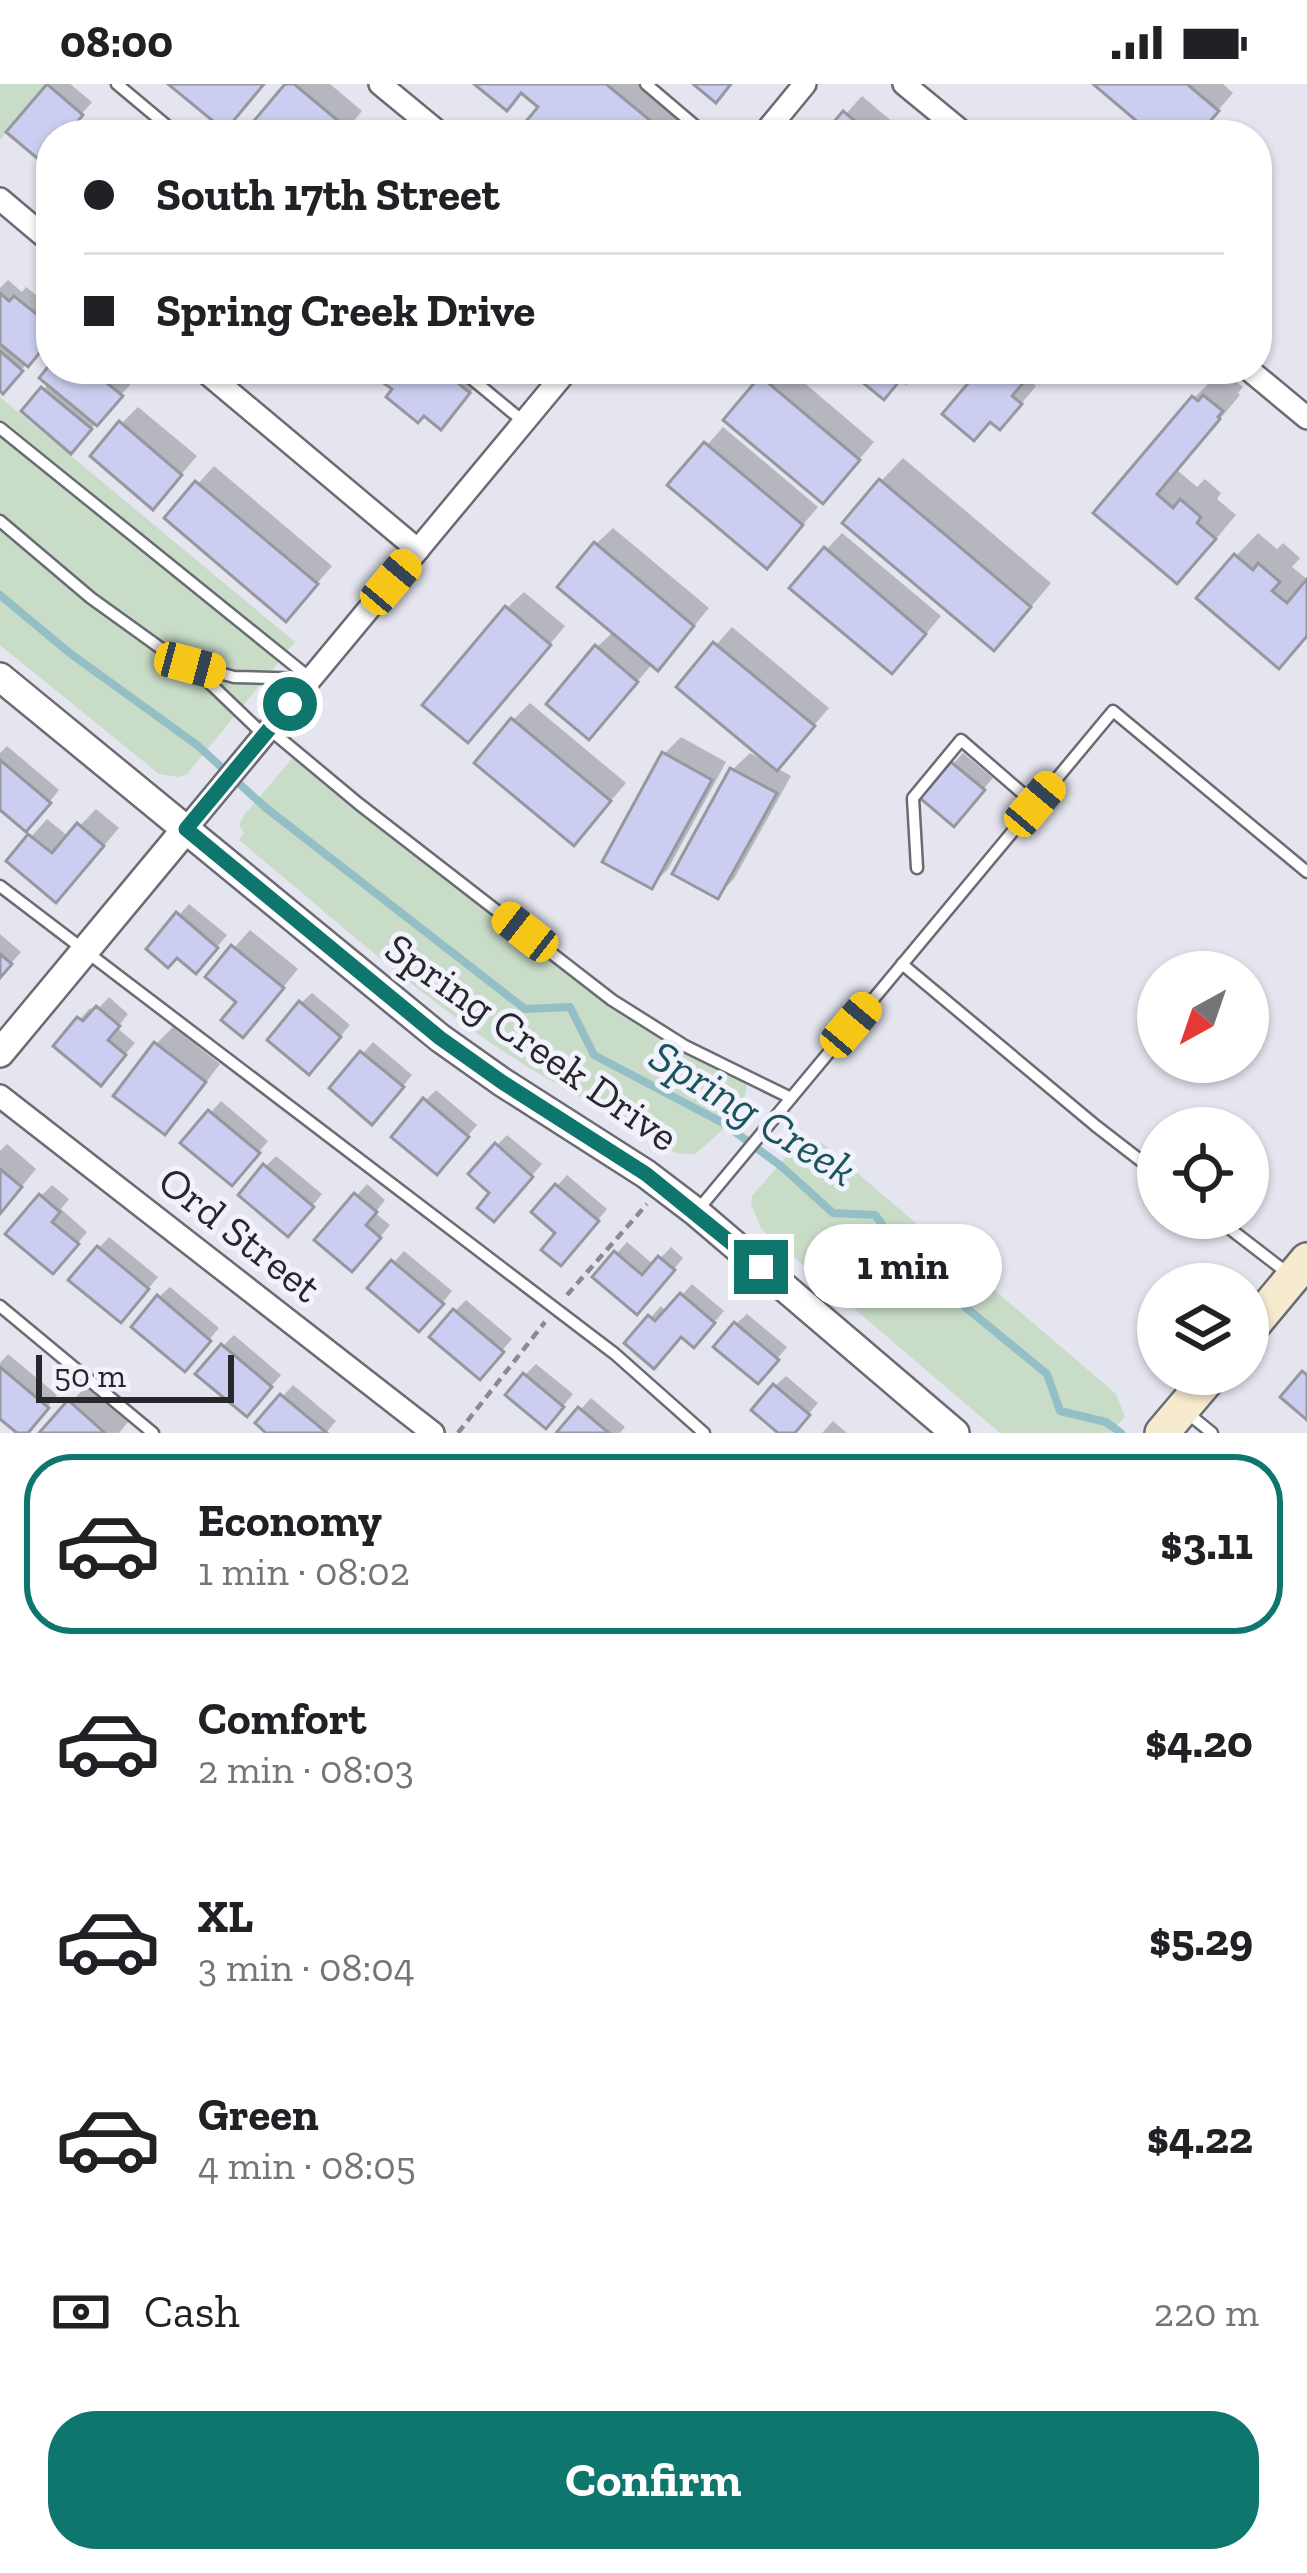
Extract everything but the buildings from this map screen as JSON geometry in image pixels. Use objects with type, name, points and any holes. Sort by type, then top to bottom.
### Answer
[{"type":"main road","points":[[1269,1309],[1302,1276]]},
{"type":"main road","points":[[1172,1421],[1194,1395]]},
{"type":"street","points":[[380,84],[424,120]]},
{"type":"street","points":[[775,120],[805,84]]},
{"type":"street","points":[[904,84],[948,120]]},
{"type":"street","points":[[0,199],[36,229]]},
{"type":"street","points":[[220,384],[418,550]]},
{"type":"street","points":[[0,1053],[556,384]]},
{"type":"street","points":[[1266,384],[1307,418]]},
{"type":"street","name":"Spring Creek Drive","points":[[0,677],[440,1038],[696,1212],[955,1433]]},
{"type":"street","name":"Ord Street","points":[[0,1096],[433,1433]]},
{"type":"lane","points":[[118,84],[160,120]]},
{"type":"lane","points":[[646,84],[688,120]]},
{"type":"lane","points":[[478,384],[524,422]]},
{"type":"lane","points":[[0,428],[311,679]]},
{"type":"lane","points":[[0,521],[91,598],[190,665],[234,676],[311,679]]},
{"type":"lane","points":[[190,665],[260,739],[359,803],[612,1000],[685,1046],[790,1098]]},
{"type":"lane","points":[[696,1212],[1113,711],[1307,872]]},
{"type":"lane","points":[[917,868],[914,799],[961,740],[1035,804]]},
{"type":"lane","points":[[0,886],[615,1354],[704,1433]]},
{"type":"lane","points":[[902,964],[1137,1158]]},
{"type":"lane","points":[[1247,1239],[1302,1276]]},
{"type":"lane","points":[[0,1306],[153,1433]]},
{"type":"lane","points":[[1172,1421],[1212,1433]]},
{"type":"green space","points":[[0,84],[47,84],[0,140]]},
{"type":"green space","points":[[0,397],[295,642],[187,774],[159,774],[0,645]]},
{"type":"green space","points":[[301,748],[628,1008],[744,1074],[744,1097],[732,1119],[695,1154],[664,1148],[469,1028],[239,840],[244,815]]},
{"type":"green space","points":[[821,1142],[1116,1394],[1125,1417],[1110,1433],[1000,1433],[762,1230],[752,1196],[793,1149],[814,1151]]},
{"type":"waterway","name":"Spring Creek","points":[[0,595],[71,654],[197,745],[266,808],[525,1009],[570,1007],[594,1055],[723,1123],[833,1213],[875,1215],[909,1261],[1047,1374],[1060,1411],[1106,1422],[1121,1433]]},
{"type":"route","points":[[290,704],[186,829],[440,1038],[646,1174],[761,1267]]}]
